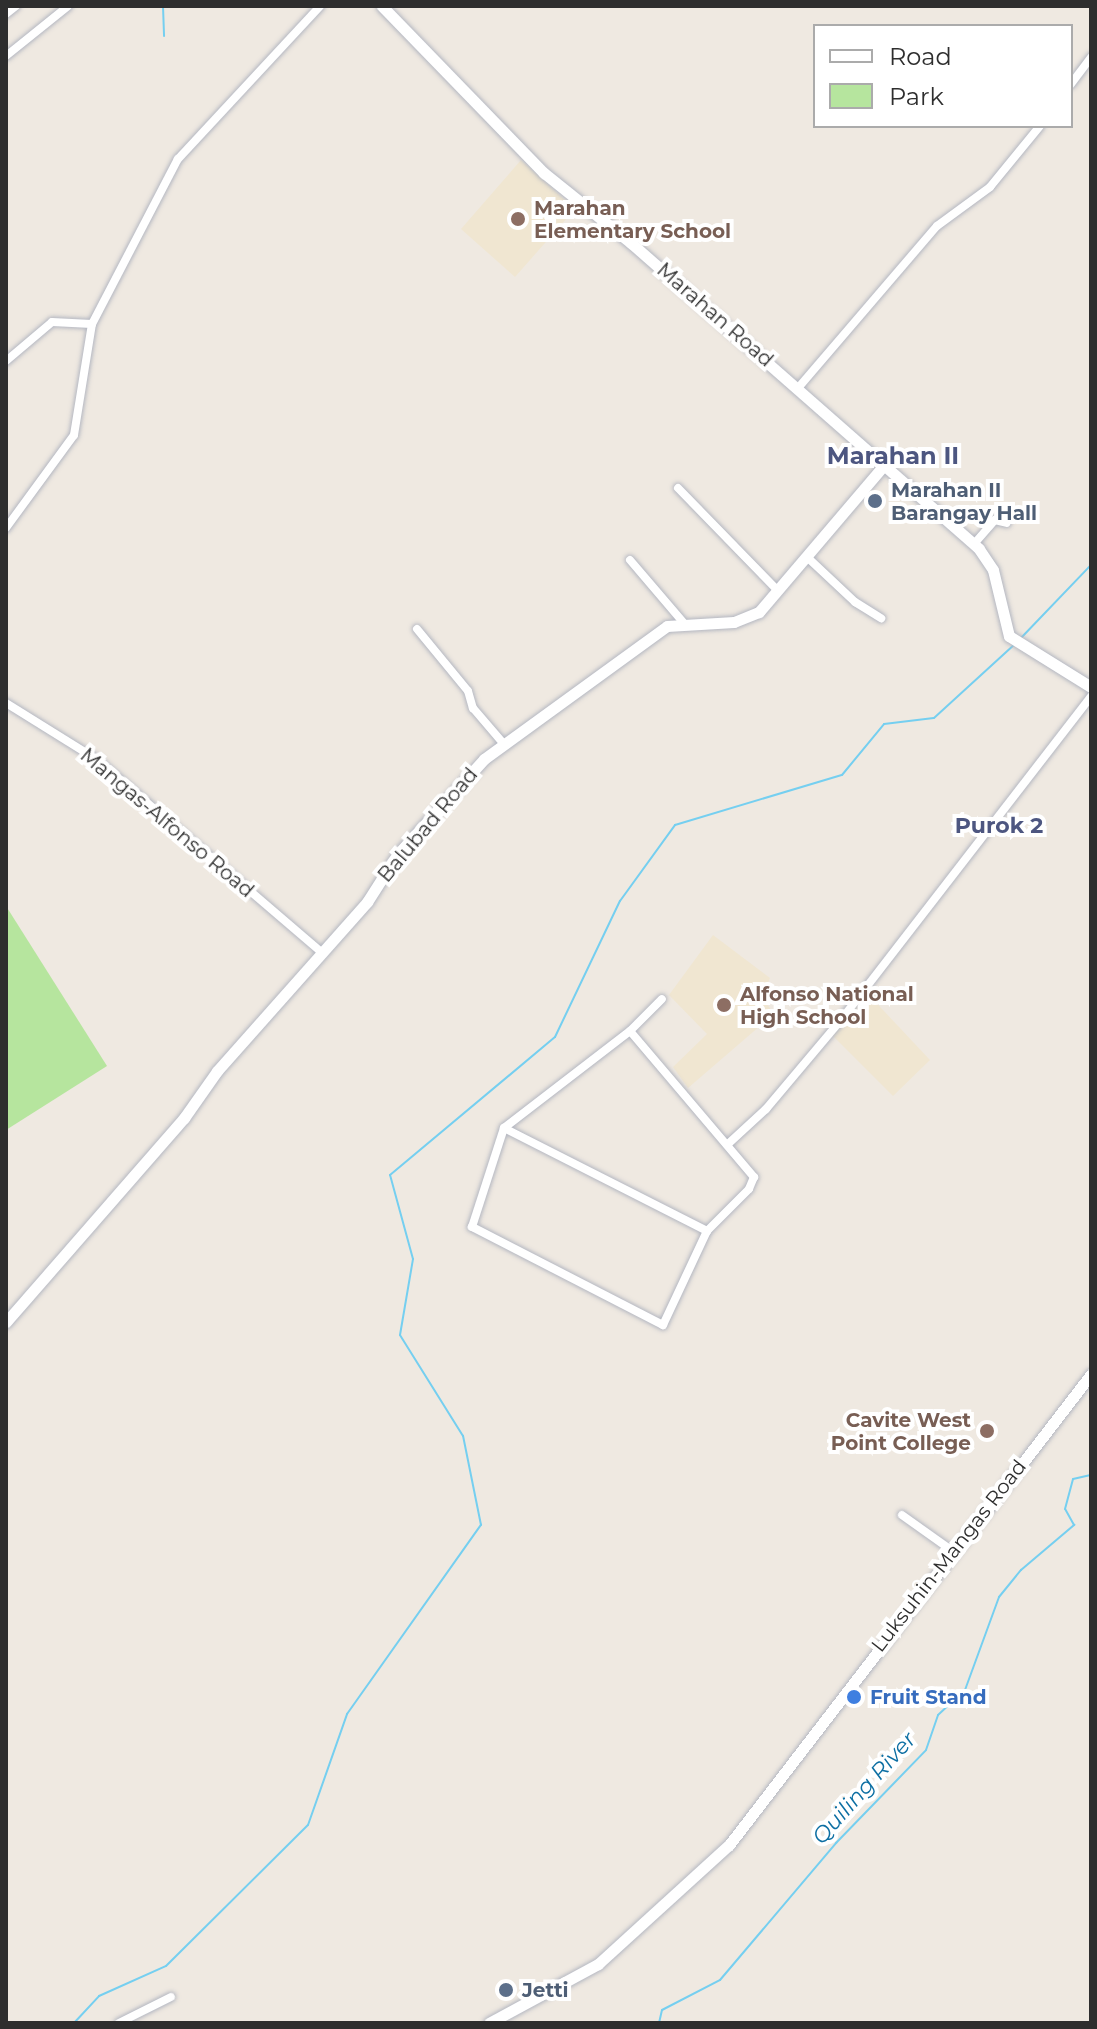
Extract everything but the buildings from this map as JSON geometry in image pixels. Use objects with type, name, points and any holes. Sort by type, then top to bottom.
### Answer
[{"type":"main road","name":"Marahan Road","points":[[382,6],[544,173],[886,463],[974,544],[993,570],[1006,630],[1015,641],[1091,687]]},
{"type":"main road","name":"Balubad Road","points":[[6,1322],[367,902],[397,855],[502,742],[652,635],[683,622],[747,618],[778,591],[886,463]]},
{"type":"main road","name":"Luksuhin-Mangas Road","points":[[489,2023],[598,1964],[729,1845],[1091,1374]]},
{"type":"street","points":[[6,14],[16,6]]},
{"type":"street","points":[[6,528],[79,424],[92,324],[178,159],[320,6]]},
{"type":"street","points":[[6,56],[64,7]]},
{"type":"street","points":[[1073,81],[1091,57]]},
{"type":"street","points":[[798,388],[937,226],[990,187],[1038,128]]},
{"type":"street","points":[[6,361],[52,322],[92,324]]},
{"type":"street","points":[[678,488],[778,591]]},
{"type":"street","points":[[974,544],[995,520],[1007,523]]},
{"type":"street","points":[[807,557],[855,602],[881,618]]},
{"type":"street","points":[[630,560],[683,622]]},
{"type":"street","points":[[417,629],[468,691],[473,708],[502,742]]},
{"type":"street","points":[[728,1144],[766,1109],[1091,696]]},
{"type":"street","name":"Mangas-Alfonso Road","points":[[6,703],[96,759],[322,953]]},
{"type":"street","points":[[630,1031],[750,1171],[753,1183],[707,1231],[663,1325],[472,1227],[504,1128],[630,1031],[662,999]]},
{"type":"street","points":[[504,1128],[707,1231]]},
{"type":"street","points":[[902,1515],[954,1552]]},
{"type":"street","points":[[119,2023],[131,2020],[171,1997]]},
{"type":"shaded area","name":"Marahan Elementary School","points":[[521,160],[575,209],[515,277],[461,229]]},
{"type":"shaded area","name":"Alfonso National High School","points":[[713,935],[770,978],[762,997],[774,1014],[688,1088],[673,1067],[707,1034],[669,995]]},
{"type":"shaded area","name":"Alfonso National High School","points":[[867,993],[930,1060],[893,1096],[833,1036]]},
{"type":"green space","points":[[6,906],[107,1066],[6,1130]]},
{"type":"waterway","points":[[163,6],[164,36]]},
{"type":"waterway","points":[[1020,639],[1091,565]]},
{"type":"waterway","points":[[74,2023],[99,1996],[166,1966],[308,1825],[347,1714],[481,1525],[463,1436],[400,1335],[413,1259],[390,1175],[555,1037],[620,901],[675,825],[842,775],[884,724],[934,718],[1015,644]]},
{"type":"waterway","name":"Quiling River","points":[[659,2023],[662,2010],[720,1980],[836,1843],[926,1750],[938,1715],[965,1690],[999,1597],[1021,1570],[1074,1525],[1065,1509],[1073,1479],[1091,1475]]},
{"type":"place","name":"Marahan Elementary School","points":[[518,219]]},
{"type":"place","name":"Marahan II Barangay Hall","points":[[875,501]]},
{"type":"place","name":"Alfonso National High School","points":[[724,1005]]},
{"type":"place","name":"Cavite West Point College","points":[[987,1431]]},
{"type":"place","name":"Fruit Stand","points":[[854,1697]]},
{"type":"place","name":"Jetti","points":[[506,1990]]},
{"type":"district","name":"Marahan II","points":[[893,456]]},
{"type":"district","name":"Purok 2","points":[[999,826]]}]
